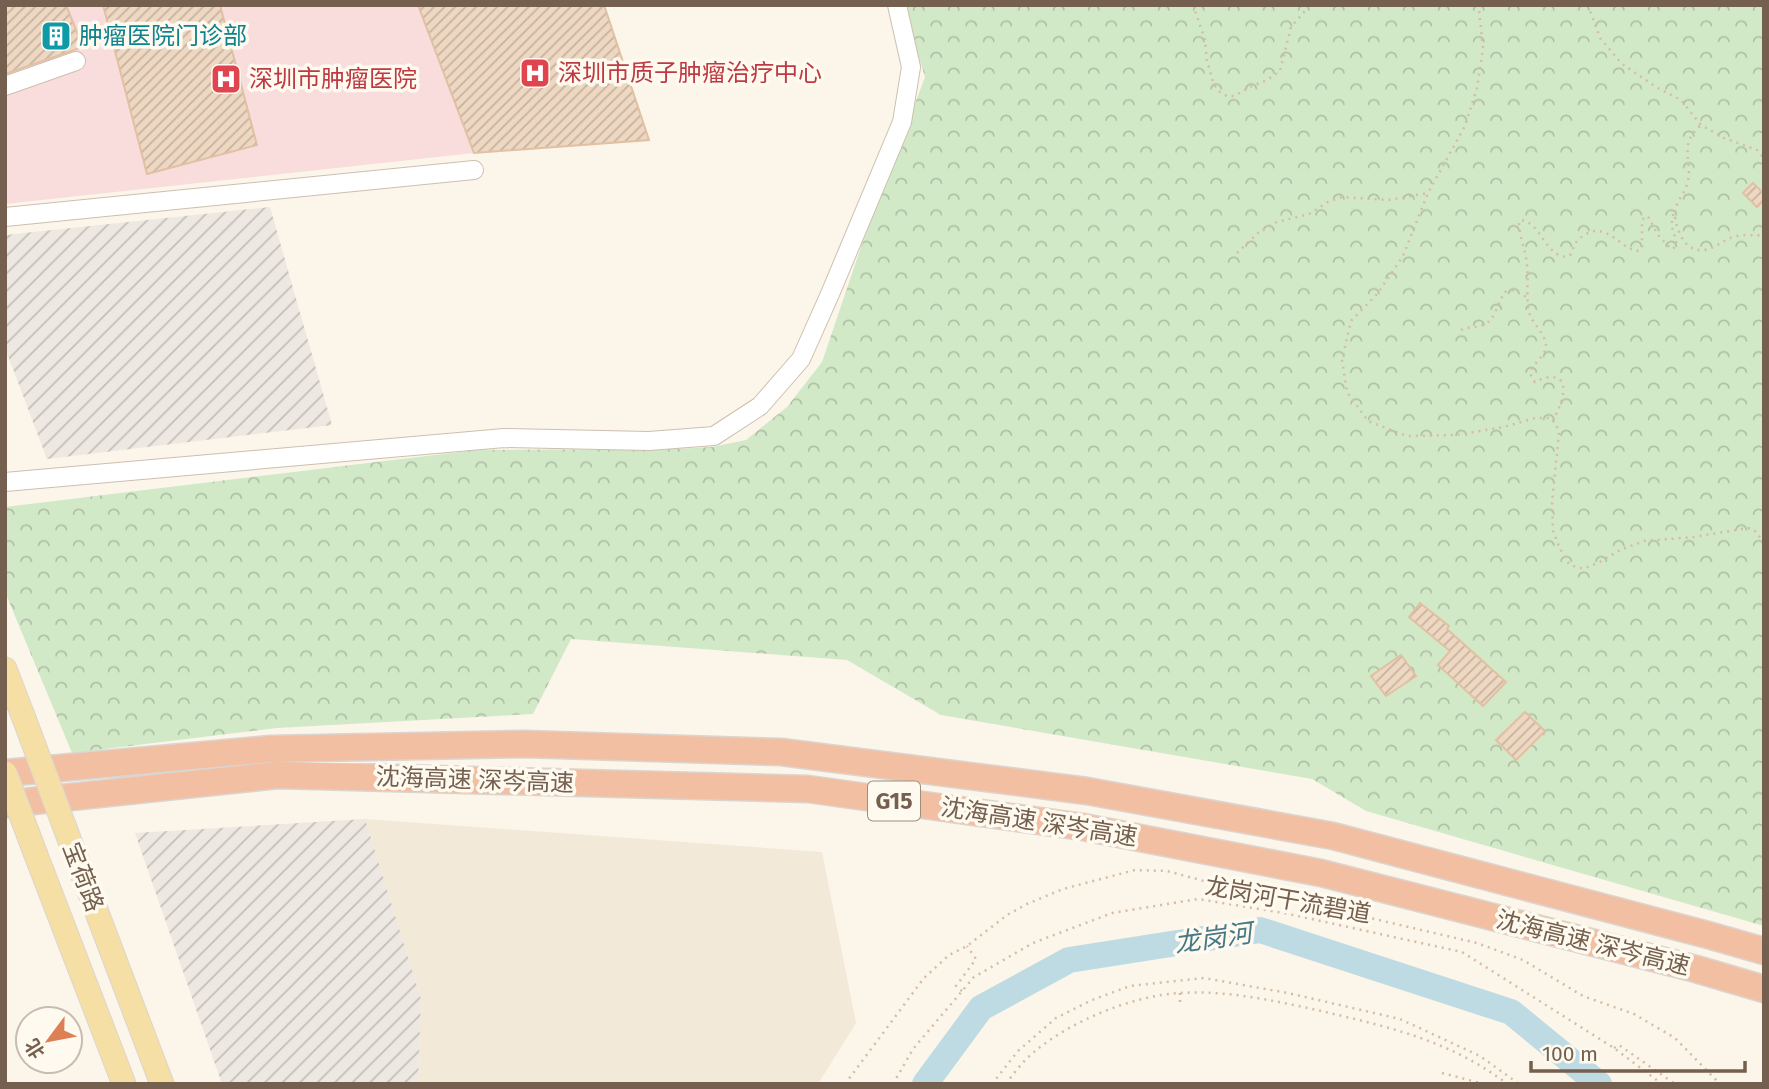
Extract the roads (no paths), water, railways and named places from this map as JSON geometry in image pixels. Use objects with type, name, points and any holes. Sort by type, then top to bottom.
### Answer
[{"type":"highway","name":"沈海高速 深岑高速","points":[[5,773],[270,749],[525,744],[781,752],[1087,791],[1333,836],[1764,951]]},
{"type":"highway","name":"沈海高速 深岑高速","points":[[5,804],[278,775],[808,789],[1083,827],[1321,873],[1696,969],[1764,989]]},
{"type":"main road","name":"宝荷路","points":[[5,669],[162,1084]]},
{"type":"main road","name":"宝荷路","points":[[5,773],[124,1084]]},
{"type":"street","points":[[5,482],[504,438],[649,441],[714,436],[760,406],[801,359],[830,294],[902,122],[911,66],[897,5]]},
{"type":"street","points":[[5,86],[76,61]]},
{"type":"street","points":[[5,217],[474,170]]},
{"type":"waterway","name":"龙岗河","points":[[925,1084],[981,1008],[1069,960],[1260,930],[1511,1012],[1599,1084]]},
{"type":"place","name":"肿瘤医院门诊部","points":[[56,36]]},
{"type":"place","name":"深圳市质子肿瘤治疗中心","points":[[535,73]]},
{"type":"place","name":"深圳市肿瘤医院","points":[[226,79]]}]
